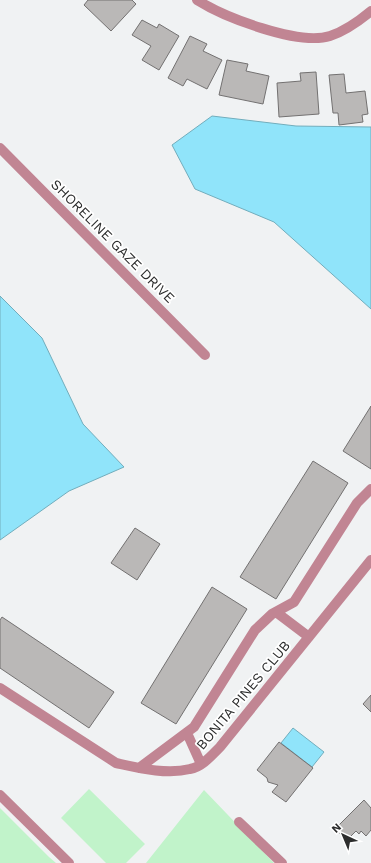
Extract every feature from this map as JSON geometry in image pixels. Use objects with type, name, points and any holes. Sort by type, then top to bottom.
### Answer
[{"type":"street","points":[[196,0],[220,12],[257,26],[298,37],[313,39],[329,36],[344,30],[371,11]]},
{"type":"street","name":"SHORELINE GAZE DRIVE","points":[[0,148],[205,355]]},
{"type":"street","points":[[139,768],[194,727],[255,630],[272,614],[294,602],[357,503],[371,489]]},
{"type":"street","name":"BONITA PINES CLUB","points":[[0,688],[116,763],[139,768],[172,771],[192,769],[201,764],[220,747],[371,560]]},
{"type":"street","points":[[276,612],[309,637]]},
{"type":"street","points":[[187,733],[195,747],[201,764]]},
{"type":"street","points":[[0,795],[69,863]]},
{"type":"street","points":[[239,822],[282,863]]},
{"type":"green space","points":[[89,789],[145,844],[126,863],[106,863],[61,818]]},
{"type":"green space","points":[[204,790],[274,863],[146,863]]},
{"type":"green space","points":[[0,808],[49,857],[56,863],[0,863]]},
{"type":"water","points":[[212,116],[296,126],[371,127],[371,309],[274,222],[195,189],[172,145]]},
{"type":"water","points":[[0,296],[42,338],[83,424],[124,467],[69,491],[0,540]]},
{"type":"water","points":[[293,728],[324,752],[312,767],[281,743]]},
{"type":"building","points":[[88,0],[132,0],[136,4],[111,31],[84,5]]},
{"type":"building","points":[[142,20],[157,28],[159,24],[179,36],[159,70],[142,60],[151,46],[132,35]]},
{"type":"building","points":[[190,36],[207,44],[203,51],[222,60],[207,89],[187,79],[183,86],[168,78]]},
{"type":"building","points":[[227,60],[248,64],[246,71],[269,76],[263,104],[219,95]]},
{"type":"building","points":[[316,72],[319,114],[279,117],[277,83],[301,81],[300,73]]},
{"type":"building","points":[[344,74],[346,93],[365,91],[368,114],[362,115],[363,122],[339,125],[338,113],[333,113],[329,75]]},
{"type":"building","points":[[371,406],[371,469],[343,451]]},
{"type":"building","points":[[313,461],[348,483],[276,599],[240,577]]},
{"type":"building","points":[[135,528],[160,544],[137,580],[111,563]]},
{"type":"building","points":[[212,587],[247,609],[176,724],[141,703]]},
{"type":"building","points":[[2,617],[114,692],[89,728],[0,668],[0,620]]},
{"type":"building","points":[[371,695],[371,712],[363,704]]},
{"type":"building","points":[[279,742],[313,768],[286,802],[272,792],[278,785],[268,782],[267,778],[257,770]]},
{"type":"building","points":[[364,800],[371,808],[371,830],[366,836],[361,831],[359,834],[356,831],[347,840],[335,829]]}]
